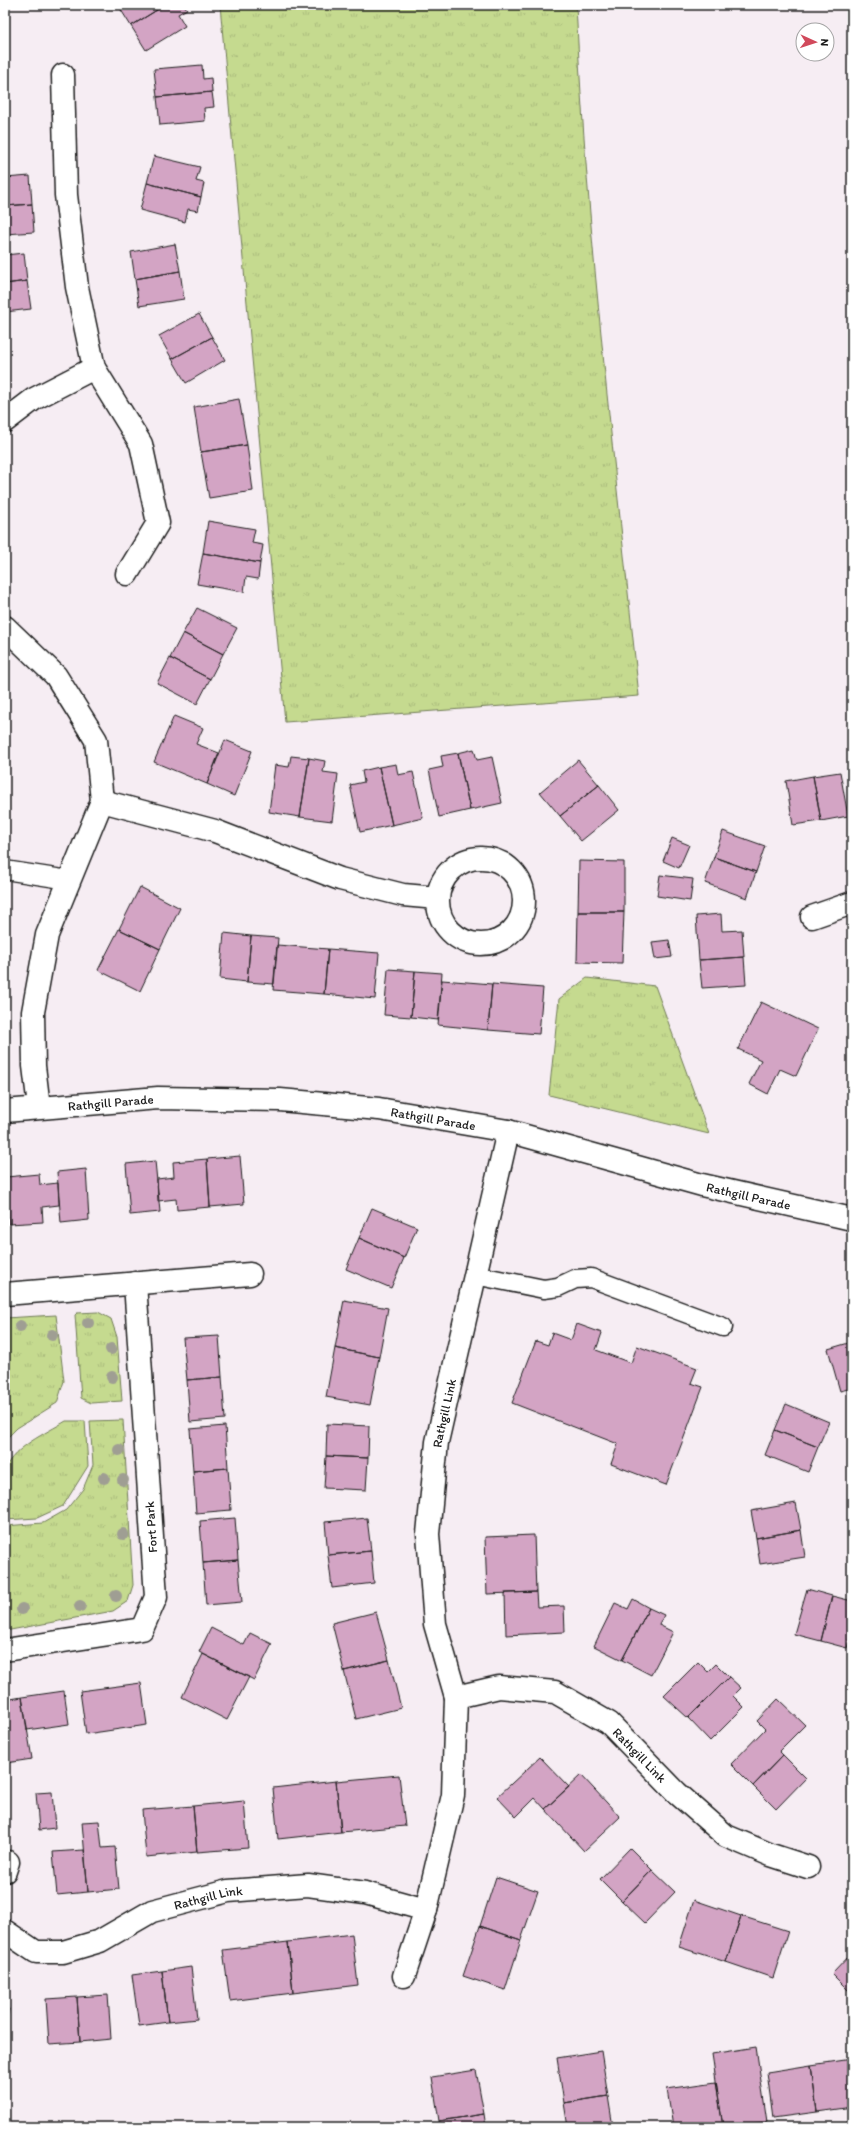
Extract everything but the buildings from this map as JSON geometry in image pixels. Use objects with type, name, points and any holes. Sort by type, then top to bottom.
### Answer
[{"type":"street","points":[[63,75],[66,195],[77,287],[94,368],[141,444],[158,523],[127,574]]},
{"type":"street","points":[[5,421],[34,399],[94,368]]},
{"type":"street","points":[[5,627],[56,676],[96,740],[102,801],[47,935],[33,1012],[34,1066],[39,1107]]},
{"type":"street","points":[[102,801],[215,831],[340,879],[403,895],[437,898]]},
{"type":"street","points":[[812,917],[852,903]]},
{"type":"street","name":"Rathgill Parade","points":[[5,1111],[158,1098],[280,1100],[379,1109],[508,1131],[702,1185],[852,1219]]},
{"type":"street","name":"Rathgill Link","points":[[404,1976],[426,1910],[453,1796],[456,1697],[435,1624],[428,1534],[437,1442],[508,1131]]},
{"type":"street","points":[[5,1294],[250,1274]]},
{"type":"street","name":"Fort Park","points":[[5,1650],[142,1629],[156,1597],[135,1283]]},
{"type":"street","name":"Rathgill Link","points":[[456,1697],[499,1687],[555,1692],[609,1723],[677,1793],[726,1836],[771,1855],[808,1866]]},
{"type":"street","name":"Rathgill Link","points":[[5,1931],[36,1952],[63,1952],[100,1941],[152,1911],[228,1891],[308,1885],[365,1893],[426,1910]]},
{"type":"lane","points":[[5,870],[69,880]]},
{"type":"lane","points":[[475,1275],[544,1289],[558,1287],[575,1279],[590,1278],[723,1326]]},
{"type":"green space","points":[[220,5],[576,5],[594,265],[639,696],[285,722]]},
{"type":"green space","points":[[587,978],[655,986],[709,1134],[549,1095],[559,999]]},
{"type":"green space","points":[[98,1312],[111,1319],[117,1337],[122,1401],[91,1403],[81,1398],[75,1315],[77,1313]]},
{"type":"green space","points":[[56,1315],[64,1381],[57,1403],[17,1428],[8,1437],[5,1437],[5,1318]]},
{"type":"green space","points":[[123,1420],[133,1585],[128,1601],[113,1611],[5,1631],[8,1568],[5,1526],[43,1523],[66,1510],[83,1489],[93,1465],[90,1421]]},
{"type":"green space","points":[[66,1421],[85,1421],[88,1466],[63,1506],[37,1518],[5,1520],[5,1469],[9,1461],[31,1441]]}]
